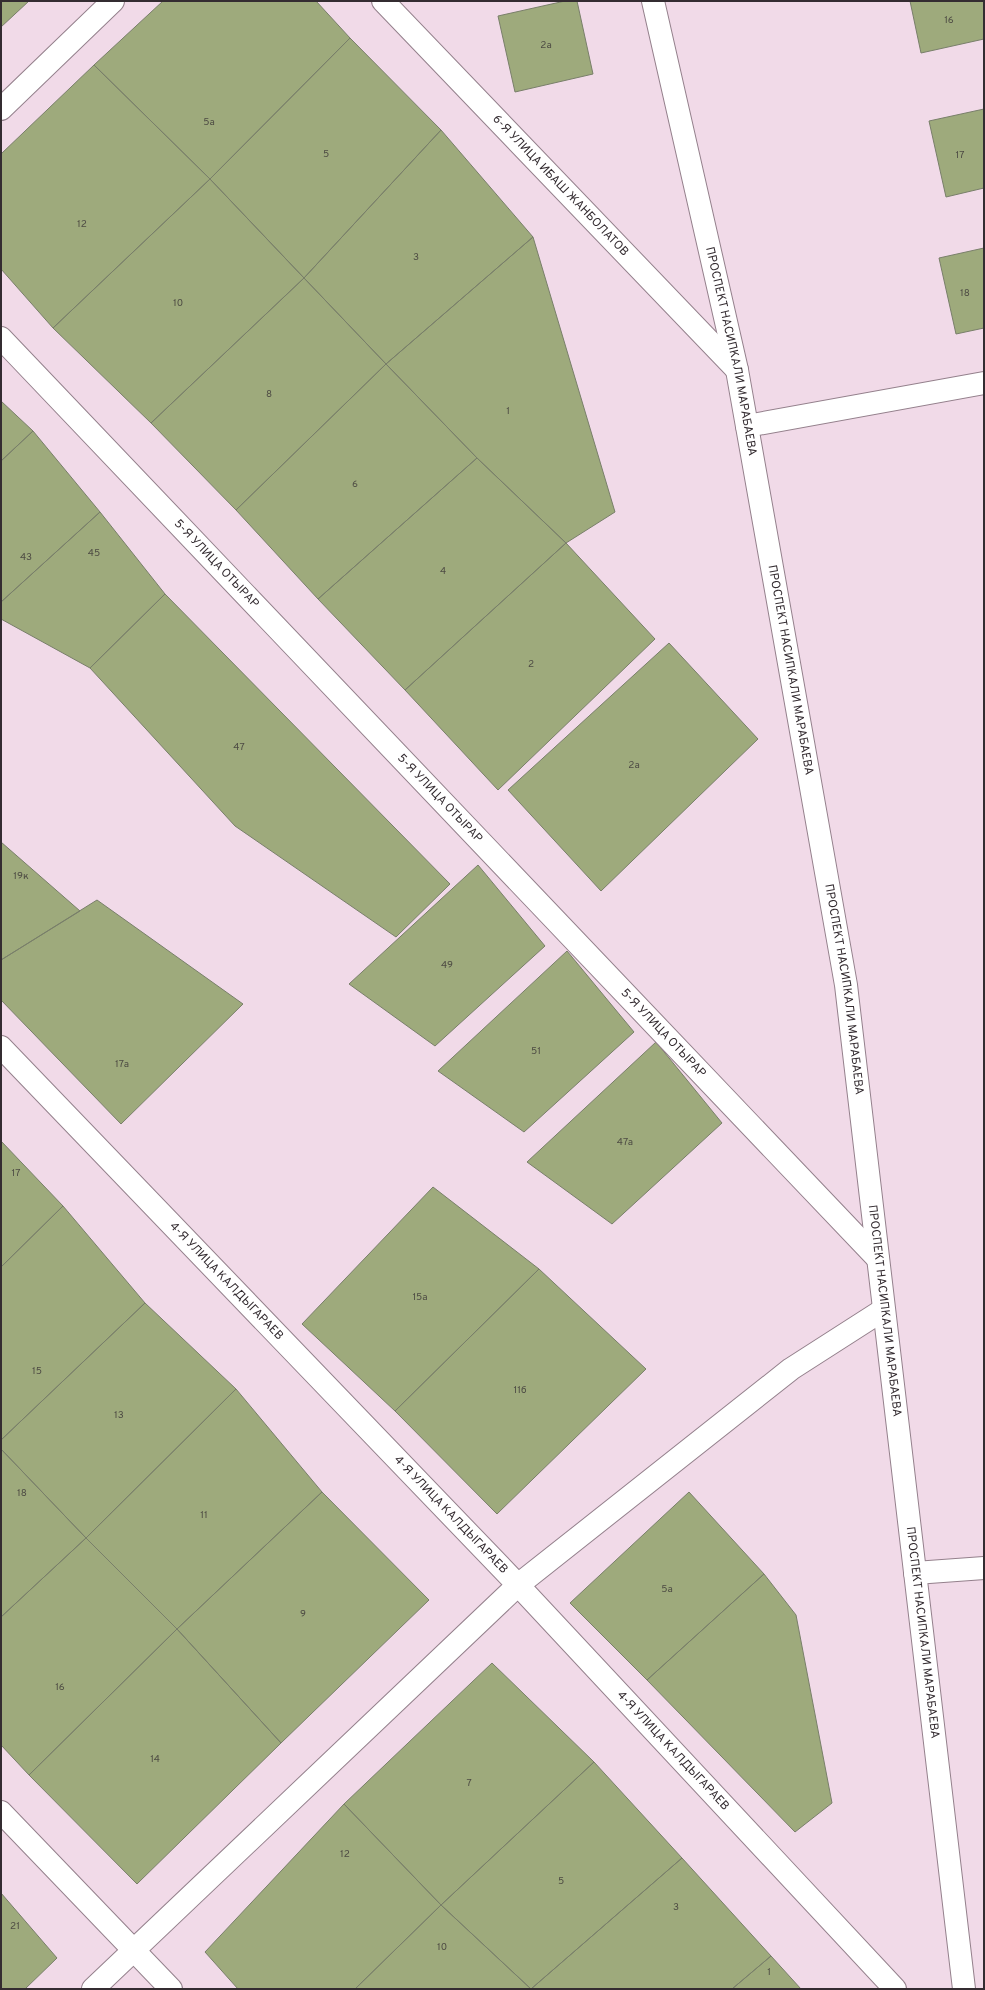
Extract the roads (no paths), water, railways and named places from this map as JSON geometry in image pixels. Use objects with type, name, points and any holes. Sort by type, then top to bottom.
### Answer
[{"type":"street","points":[[1,109],[113,1]]},
{"type":"street","name":"6-Я УЛИЦА ИБАШ ЖАНБОЛАТОВ","points":[[383,1],[737,370]]},
{"type":"street","name":"ПРОСПЕКТ НАСИПКАЛИ МАРАБАЕВА","points":[[653,1],[737,370],[846,985],[964,1989]]},
{"type":"street","name":"5-Я УЛИЦА ОТЫРАР","points":[[1,338],[878,1258]]},
{"type":"street","points":[[747,426],[984,383]]},
{"type":"street","name":"4-Я УЛИЦА КАЛДЫГАРАЕВ","points":[[1,1047],[518,1585],[895,1989]]},
{"type":"street","points":[[93,1989],[518,1585],[791,1369],[883,1310]]},
{"type":"street","points":[[915,1573],[984,1568]]},
{"type":"street","points":[[1,1812],[171,1989]]}]
